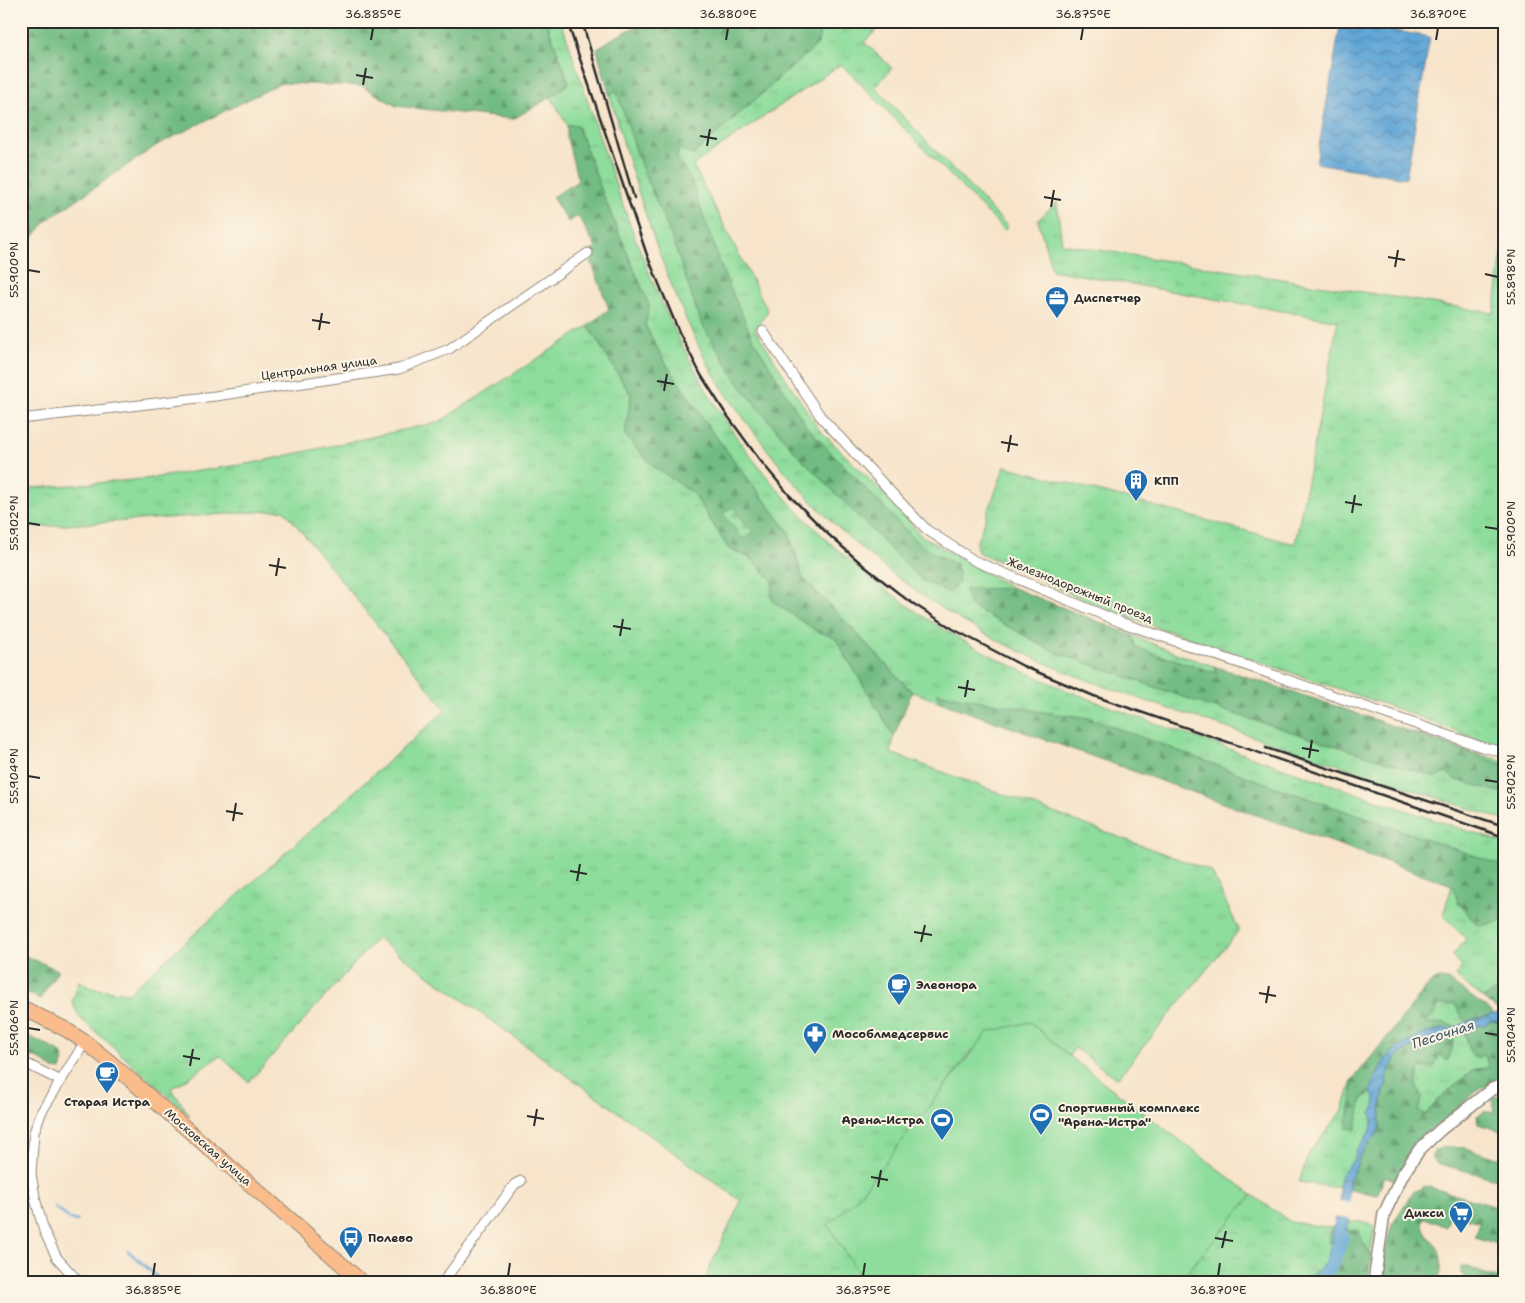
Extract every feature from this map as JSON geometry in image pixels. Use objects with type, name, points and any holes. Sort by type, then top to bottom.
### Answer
[{"type":"main road","name":"Московская улица","points":[[21,1007],[57,1024],[85,1042],[160,1104],[362,1282]]},
{"type":"street","name":"Центральная улица","points":[[21,419],[215,396],[399,369],[449,349],[588,253]]},
{"type":"street","name":"Железнодорожный проезд","points":[[763,331],[822,417],[866,466],[927,530],[975,560],[1120,622],[1482,747],[1504,752]]},
{"type":"street","points":[[79,1282],[57,1258],[44,1232],[30,1174],[34,1132],[42,1112],[85,1042]]},
{"type":"street","points":[[21,1062],[61,1081]]},
{"type":"street","points":[[1374,1282],[1384,1214],[1403,1174],[1420,1150],[1440,1130],[1492,1090],[1504,1085]]},
{"type":"street","points":[[442,1282],[515,1184],[521,1181]]},
{"type":"green space","points":[[21,21],[546,21],[569,83],[551,97],[513,119],[396,106],[362,86],[281,83],[157,145],[47,220],[21,252]]},
{"type":"green space","points":[[546,21],[561,21],[623,206],[659,297],[680,341],[703,384],[742,445],[764,473],[813,526],[866,574],[941,628],[1021,670],[1054,685],[1156,723],[1504,843],[1504,1011],[1501,1012],[1455,976],[1462,967],[1452,956],[1466,939],[1443,915],[1452,885],[1183,784],[912,692],[802,577],[789,532],[710,429],[665,362],[645,325],[649,305],[607,205],[577,125],[567,125],[551,97],[569,83]]},
{"type":"green space","points":[[646,21],[886,21],[864,42],[892,68],[875,87],[1008,227],[1004,230],[841,64],[693,165],[768,311],[755,329],[817,427],[899,509],[920,535],[1013,588],[1186,657],[1467,751],[1504,761],[1504,820],[1140,699],[1051,665],[997,640],[957,617],[918,592],[880,564],[845,534],[811,501],[780,466],[729,398],[709,366],[673,289],[644,210],[597,49]]},
{"type":"green space","points":[[646,21],[821,21],[818,44],[693,155],[679,149],[677,157],[691,181],[724,274],[752,337],[806,426],[922,547],[957,565],[959,583],[948,592],[921,580],[794,451],[741,387],[701,323],[672,238],[642,168],[616,90],[610,96],[597,49]]},
{"type":"green space","points":[[567,125],[577,125],[607,205],[649,305],[645,326],[665,362],[710,429],[789,532],[802,577],[912,692],[894,736],[835,638],[815,630],[772,601],[772,580],[750,558],[729,549],[694,494],[652,465],[625,435],[631,395],[588,326],[609,309],[588,253],[596,247],[578,216],[568,222],[552,197],[578,181],[567,138]]},
{"type":"green space","points":[[1057,202],[1062,244],[1494,313],[1504,239],[1504,414],[1502,425],[1504,432],[1504,744],[1484,742],[1401,710],[1110,611],[978,552],[976,544],[1005,466],[1295,544],[1338,321],[1052,270],[1038,220]]},
{"type":"green space","points":[[588,326],[631,395],[625,435],[652,465],[694,494],[729,549],[750,558],[773,580],[815,630],[835,638],[894,736],[891,753],[1211,871],[1239,930],[1117,1079],[1075,1048],[1069,1056],[1030,1022],[971,1051],[856,1199],[828,1225],[864,1282],[703,1282],[741,1201],[377,938],[249,1082],[220,1056],[171,1088],[190,1116],[80,1018],[72,1002],[79,981],[91,988],[128,993],[446,710],[284,510],[21,528],[21,489],[145,479],[253,463],[439,422]]},
{"type":"green space","points":[[732,507],[753,532],[743,539],[723,514]]},
{"type":"green space","points":[[1013,588],[1132,635],[1137,648],[1217,673],[1213,666],[1504,765],[1504,793],[1456,780],[1446,772],[1435,777],[1206,705],[1055,652],[970,606],[965,589]]},
{"type":"green space","points":[[937,693],[1043,712],[1090,718],[1273,786],[1504,866],[1504,917],[1500,922],[1478,926],[1458,902],[1452,885],[940,702]]},
{"type":"green space","points":[[21,954],[58,970],[40,999],[21,990]]},
{"type":"green space","points":[[1447,980],[1494,1014],[1469,1021],[1450,1030],[1375,1097],[1371,1130],[1356,1150],[1355,1158],[1339,1182],[1339,1188],[1299,1182],[1309,1153],[1343,1110],[1352,1081],[1432,981]]},
{"type":"green space","points":[[1447,980],[1494,1014],[1469,1021],[1463,1019],[1455,1004],[1438,1005],[1435,1015],[1427,1018],[1426,1023],[1444,1023],[1457,1027],[1450,1030],[1441,1029],[1416,1037],[1393,1051],[1384,1061],[1373,1083],[1371,1092],[1362,1099],[1356,1129],[1346,1128],[1352,1097],[1352,1081],[1432,981]]},
{"type":"green space","points":[[1504,987],[1504,1011],[1501,1012],[1483,998]]},
{"type":"green space","points":[[1490,1021],[1502,1022],[1504,1024],[1504,1078],[1478,1090],[1415,1146],[1396,1180],[1385,1176],[1377,1195],[1350,1189],[1380,1126],[1382,1100],[1395,1058],[1454,1037]]},
{"type":"green space","points":[[1490,1021],[1502,1022],[1504,1024],[1504,1078],[1478,1090],[1415,1146],[1396,1180],[1385,1176],[1377,1195],[1350,1189],[1349,1183],[1364,1149],[1377,1134],[1380,1126],[1386,1079],[1393,1059],[1400,1053],[1424,1042],[1454,1037],[1451,1053],[1447,1061],[1440,1054],[1434,1067],[1420,1068],[1416,1085],[1423,1097],[1418,1110],[1425,1115],[1439,1099],[1474,1069],[1489,1068],[1484,1054],[1476,1058],[1471,1054],[1464,1032],[1480,1025],[1484,1026]]},
{"type":"green space","name":"Спортивный комплекс \"Арена-Истра\"","points":[[1030,1022],[1069,1056],[1252,1195],[1179,1282],[864,1282],[828,1225],[856,1199],[988,1032]]},
{"type":"green space","points":[[21,1032],[60,1052],[64,1060],[61,1070],[53,1069],[41,1060],[21,1052]]},
{"type":"green space","points":[[1501,1095],[1504,1097],[1504,1132],[1478,1124],[1477,1116],[1484,1112],[1494,1112],[1493,1098]]},
{"type":"green space","points":[[1446,1147],[1465,1148],[1504,1160],[1504,1181],[1436,1163],[1431,1157],[1435,1150]]},
{"type":"green space","points":[[1426,1186],[1504,1209],[1504,1246],[1475,1237],[1480,1222],[1450,1214],[1446,1227],[1425,1218],[1422,1222],[1426,1233],[1437,1246],[1440,1254],[1441,1268],[1438,1282],[1378,1282],[1392,1224],[1413,1192]]},
{"type":"green space","points":[[1252,1195],[1291,1222],[1333,1228],[1332,1241],[1326,1262],[1303,1282],[1179,1282]]},
{"type":"green space","points":[[1349,1221],[1375,1226],[1365,1282],[1345,1237]]},
{"type":"green space","points":[[1330,1230],[1358,1231],[1372,1256],[1367,1282],[1303,1282],[1341,1250],[1331,1244],[1328,1237]]},
{"type":"green space","points":[[1461,1267],[1469,1267],[1504,1280],[1504,1282],[1468,1282],[1461,1273]]},
{"type":"water","points":[[1341,21],[1430,37],[1406,178],[1316,163]]},
{"type":"water","points":[[1504,1011],[1504,1021],[1502,1022],[1490,1021],[1484,1026],[1479,1025],[1454,1037],[1448,1036],[1419,1045],[1395,1058],[1386,1079],[1380,1126],[1377,1134],[1364,1149],[1349,1182],[1349,1221],[1341,1250],[1326,1262],[1340,1201],[1339,1182],[1341,1174],[1353,1161],[1356,1150],[1371,1130],[1373,1118],[1371,1113],[1374,1109],[1375,1097],[1371,1092],[1373,1083],[1384,1061],[1393,1051],[1416,1037],[1441,1029],[1450,1029],[1469,1021]]},
{"type":"pier","points":[[1338,1201],[1353,1203],[1352,1219],[1334,1217]]},
{"type":"waterway","points":[[54,1207],[70,1219],[78,1221]]},
{"type":"waterway","name":"Песочная","points":[[1316,1282],[1330,1267],[1342,1236]]},
{"type":"waterway","points":[[128,1251],[163,1282]]},
{"type":"railway","points":[[567,21],[647,255],[679,332],[701,375],[724,411],[759,459],[790,496],[829,535],[864,566],[906,599],[953,629],[1023,666],[1094,696],[1504,837]]},
{"type":"railway","points":[[582,21],[634,198]]},
{"type":"railway","points":[[1266,748],[1504,826]]},
{"type":"place","name":"Диспетчер","points":[[1057,319]]},
{"type":"place","name":"КПП","points":[[1136,502]]},
{"type":"place","name":"Элеонора","points":[[899,1006]]},
{"type":"place","name":"Мособлмедсервис","points":[[815,1055]]},
{"type":"place","name":"Старая Истра","points":[[107,1094]]},
{"type":"place","name":"Спортивный комплекс \"Арена-Истра\"","points":[[1041,1136]]},
{"type":"place","name":"Арена-Истра","points":[[942,1141]]},
{"type":"place","name":"Дикси","points":[[1461,1234]]},
{"type":"place","name":"Полево","points":[[351,1259]]}]
